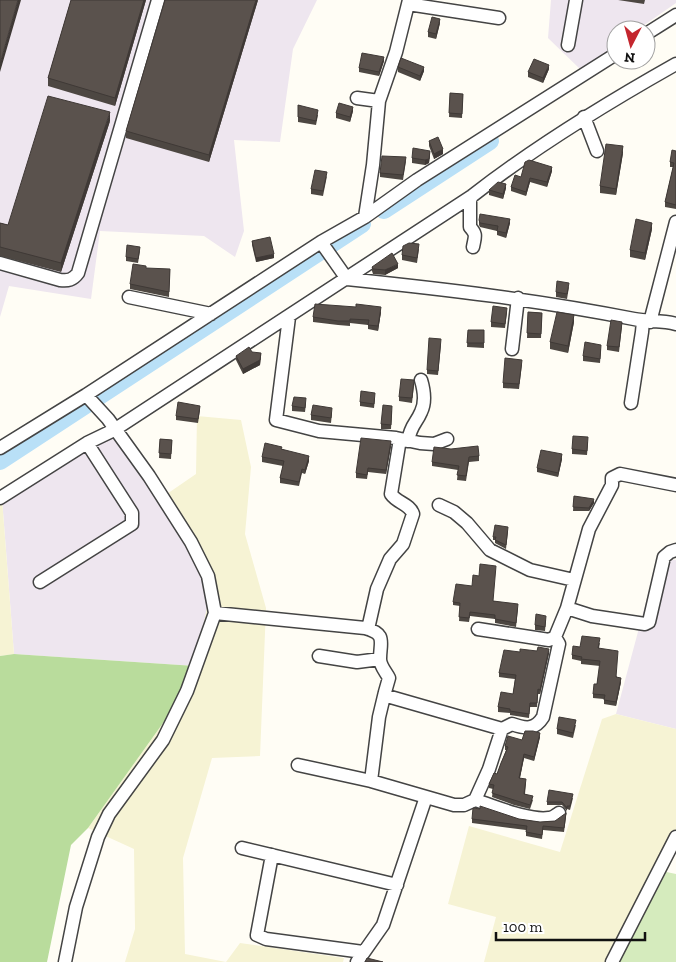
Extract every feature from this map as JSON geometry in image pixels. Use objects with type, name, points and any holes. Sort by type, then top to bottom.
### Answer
[{"type":"street","points":[[0,263],[68,281],[78,274],[158,0]]},
{"type":"street","points":[[568,45],[576,0]]},
{"type":"street","points":[[365,217],[373,165],[379,101],[396,52],[408,2],[499,18]]},
{"type":"street","points":[[656,28],[676,15]]},
{"type":"street","points":[[0,448],[87,396],[211,314],[323,245],[418,180],[606,60]]},
{"type":"street","points":[[0,498],[87,443],[111,425],[289,317],[472,196],[584,117],[676,64]]},
{"type":"street","points":[[357,98],[379,101]]},
{"type":"street","points":[[584,117],[597,151]]},
{"type":"street","points":[[472,196],[469,218],[470,227],[476,236],[473,247]]},
{"type":"street","points":[[631,403],[642,332],[647,321],[676,222]]},
{"type":"street","points":[[323,245],[347,279],[518,298],[647,321],[676,324]]},
{"type":"street","points":[[129,297],[211,314]]},
{"type":"street","points":[[512,349],[518,298]]},
{"type":"street","points":[[289,317],[276,420],[319,430],[434,444],[447,439]]},
{"type":"street","points":[[368,629],[377,589],[390,559],[403,544],[413,514],[409,507],[400,503],[391,494],[404,440],[422,410],[424,402],[421,380]]},
{"type":"street","points":[[65,962],[76,906],[98,837],[109,814],[163,740],[221,614],[208,576],[191,542],[149,476],[87,396]]},
{"type":"street","points":[[40,582],[132,524],[132,513],[87,443]]},
{"type":"street","points":[[478,629],[549,640],[555,637],[567,608],[589,530],[612,485],[612,478],[620,474],[676,485]]},
{"type":"street","points":[[440,505],[454,512],[478,535],[483,544],[490,550],[530,570],[574,580]]},
{"type":"street","points":[[567,608],[592,616],[645,624],[649,622],[664,557],[676,550]]},
{"type":"street","points":[[221,614],[368,629],[380,636],[382,642],[381,665],[389,678],[379,717],[371,781]]},
{"type":"street","points":[[385,692],[387,696],[502,729],[512,724],[522,728],[530,728],[538,724],[543,717],[559,644],[555,637]]},
{"type":"street","points":[[319,656],[357,662],[380,659]]},
{"type":"street","points":[[298,765],[371,781],[454,805],[464,805],[475,800],[489,769],[502,729]]},
{"type":"street","points":[[272,855],[257,935],[266,939],[360,957],[383,925],[426,797]]},
{"type":"street","points":[[475,800],[541,819],[551,818],[559,813]]},
{"type":"street","points":[[612,962],[676,837]]},
{"type":"street","points":[[242,848],[397,885]]},
{"type":"shaded area","points":[[0,0],[317,0],[293,49],[280,142],[234,140],[244,231],[235,257],[204,236],[100,231],[91,299],[9,286],[0,317]]},
{"type":"shaded area","points":[[551,0],[676,0],[676,3],[651,20],[606,20],[606,52],[581,70],[548,38]]},
{"type":"shaded area","points":[[197,416],[241,420],[251,467],[245,534],[266,608],[260,756],[212,758],[183,858],[185,954],[226,962],[125,962],[135,929],[134,849],[88,828],[173,709],[195,666],[208,603],[208,569],[161,498],[196,474]]},
{"type":"shaded area","points":[[110,424],[208,569],[208,603],[195,666],[14,654],[2,499]]},
{"type":"shaded area","points":[[2,499],[14,654],[0,656],[0,500]]},
{"type":"shaded area","points":[[658,557],[676,560],[676,729],[616,714]]},
{"type":"shaded area","points":[[616,714],[676,729],[676,835],[612,962],[484,962],[496,917],[448,904],[469,826],[560,852],[602,719]]},
{"type":"shaded area","points":[[240,943],[344,958],[343,962],[226,962]]},
{"type":"green space","points":[[14,654],[195,666],[173,709],[88,828],[71,845],[47,962],[0,962],[0,656]]},
{"type":"green space","points":[[657,870],[676,874],[676,962],[612,962]]},
{"type":"building","points":[[0,0],[18,0],[0,64]]},
{"type":"building","points":[[71,0],[144,0],[115,98],[48,78]]},
{"type":"building","points":[[165,0],[256,0],[209,155],[126,131]]},
{"type":"building","points":[[432,17],[440,19],[436,34],[428,32]]},
{"type":"building","points":[[362,53],[384,57],[379,72],[359,68]]},
{"type":"building","points":[[401,58],[424,67],[420,76],[398,67]]},
{"type":"building","points":[[534,59],[549,65],[543,78],[528,72]]},
{"type":"building","points":[[450,93],[463,94],[462,114],[449,113]]},
{"type":"building","points":[[48,96],[110,112],[61,263],[0,247],[0,223],[8,225]]},
{"type":"building","points":[[339,103],[353,107],[350,117],[336,113]]},
{"type":"building","points":[[298,105],[318,110],[316,121],[298,117]]},
{"type":"building","points":[[438,137],[443,149],[434,154],[429,141]]},
{"type":"building","points":[[606,144],[623,146],[616,189],[600,186]]},
{"type":"building","points":[[413,148],[430,151],[429,159],[412,158]]},
{"type":"building","points":[[672,150],[676,151],[676,205],[665,202],[674,163],[670,162]]},
{"type":"building","points":[[382,156],[406,157],[403,175],[380,173]]},
{"type":"building","points":[[529,160],[552,167],[547,182],[530,178],[526,192],[511,187],[515,175],[521,177],[525,162]]},
{"type":"building","points":[[315,170],[327,172],[323,191],[311,189]]},
{"type":"building","points":[[498,182],[506,184],[503,194],[489,190]]},
{"type":"building","points":[[480,214],[510,219],[506,233],[497,231],[498,226],[480,223]]},
{"type":"building","points":[[636,219],[652,223],[645,253],[630,250]]},
{"type":"building","points":[[270,237],[274,254],[256,258],[252,241]]},
{"type":"building","points":[[409,243],[419,244],[417,258],[402,255],[403,246]]},
{"type":"building","points":[[127,245],[140,247],[138,259],[126,257]]},
{"type":"building","points":[[392,253],[398,264],[385,270],[373,269],[372,267]]},
{"type":"building","points":[[133,264],[146,266],[146,268],[170,269],[169,292],[130,284]]},
{"type":"building","points":[[557,281],[569,283],[567,294],[556,292]]},
{"type":"building","points":[[315,304],[356,307],[356,304],[381,307],[378,326],[368,325],[369,320],[350,319],[350,321],[338,321],[313,317]]},
{"type":"building","points":[[493,306],[507,308],[505,324],[491,322]]},
{"type":"building","points":[[528,312],[542,313],[541,334],[527,333]]},
{"type":"building","points":[[557,312],[574,315],[568,346],[550,342]]},
{"type":"building","points":[[611,320],[622,322],[619,347],[607,346]]},
{"type":"building","points":[[468,330],[484,330],[484,343],[467,343]]},
{"type":"building","points":[[429,338],[441,339],[438,371],[427,370]]},
{"type":"building","points":[[585,342],[601,345],[600,359],[583,356]]},
{"type":"building","points":[[249,347],[252,352],[261,353],[260,360],[243,369],[236,356]]},
{"type":"building","points":[[505,358],[522,360],[519,384],[503,383]]},
{"type":"building","points":[[401,379],[414,380],[412,398],[399,397]]},
{"type":"building","points":[[361,391],[375,393],[374,404],[360,402]]},
{"type":"building","points":[[294,397],[306,398],[305,408],[292,406]]},
{"type":"building","points":[[178,402],[200,406],[198,419],[176,416]]},
{"type":"building","points":[[313,405],[332,408],[331,418],[311,415]]},
{"type":"building","points":[[383,405],[392,406],[391,425],[381,424]]},
{"type":"building","points":[[573,436],[588,437],[587,451],[572,449]]},
{"type":"building","points":[[361,438],[391,441],[386,470],[368,468],[367,475],[356,473]]},
{"type":"building","points":[[160,439],[172,440],[171,454],[159,453]]},
{"type":"building","points":[[265,443],[309,456],[305,470],[302,469],[299,482],[280,478],[284,461],[262,457]]},
{"type":"building","points":[[478,446],[479,456],[469,457],[466,476],[457,475],[459,466],[432,462],[434,447],[451,449]]},
{"type":"building","points":[[541,450],[562,454],[558,473],[537,468]]},
{"type":"building","points":[[574,496],[594,499],[589,508],[573,507]]},
{"type":"building","points":[[495,525],[508,527],[506,545],[495,540],[496,537],[493,537]]},
{"type":"building","points":[[480,564],[496,566],[493,601],[518,604],[516,623],[495,619],[495,615],[470,612],[469,618],[459,617],[460,603],[453,602],[456,584],[472,586],[473,575],[479,576]]},
{"type":"building","points":[[536,614],[546,616],[545,627],[535,625]]},
{"type":"building","points":[[582,636],[600,638],[598,648],[618,651],[616,677],[621,678],[616,702],[604,700],[605,695],[593,694],[594,684],[597,684],[600,661],[581,659],[582,657],[572,655],[573,646],[580,647]]},
{"type":"building","points":[[538,647],[549,649],[540,690],[538,689],[537,703],[530,703],[529,714],[498,707],[501,692],[513,694],[516,675],[499,673],[504,650],[520,652],[520,649],[537,651]]},
{"type":"building","points":[[559,717],[576,720],[573,733],[557,729]]},
{"type":"building","points":[[525,731],[540,733],[534,757],[524,754],[519,778],[526,779],[524,794],[533,796],[530,805],[492,793],[494,785],[489,784],[494,773],[497,774],[508,747],[505,746],[508,736],[522,740]]},
{"type":"building","points":[[549,790],[573,794],[570,806],[567,806],[567,808],[562,802],[547,802]]},
{"type":"building","points":[[480,806],[519,819],[540,822],[555,821],[566,813],[564,828],[543,826],[542,835],[526,832],[527,826],[472,819],[473,808],[480,809]]},
{"type":"building","points":[[367,958],[383,962],[365,962]]},
{"type":"waterway","points":[[384,210],[490,141]]},
{"type":"waterway","points":[[0,461],[362,224]]}]
